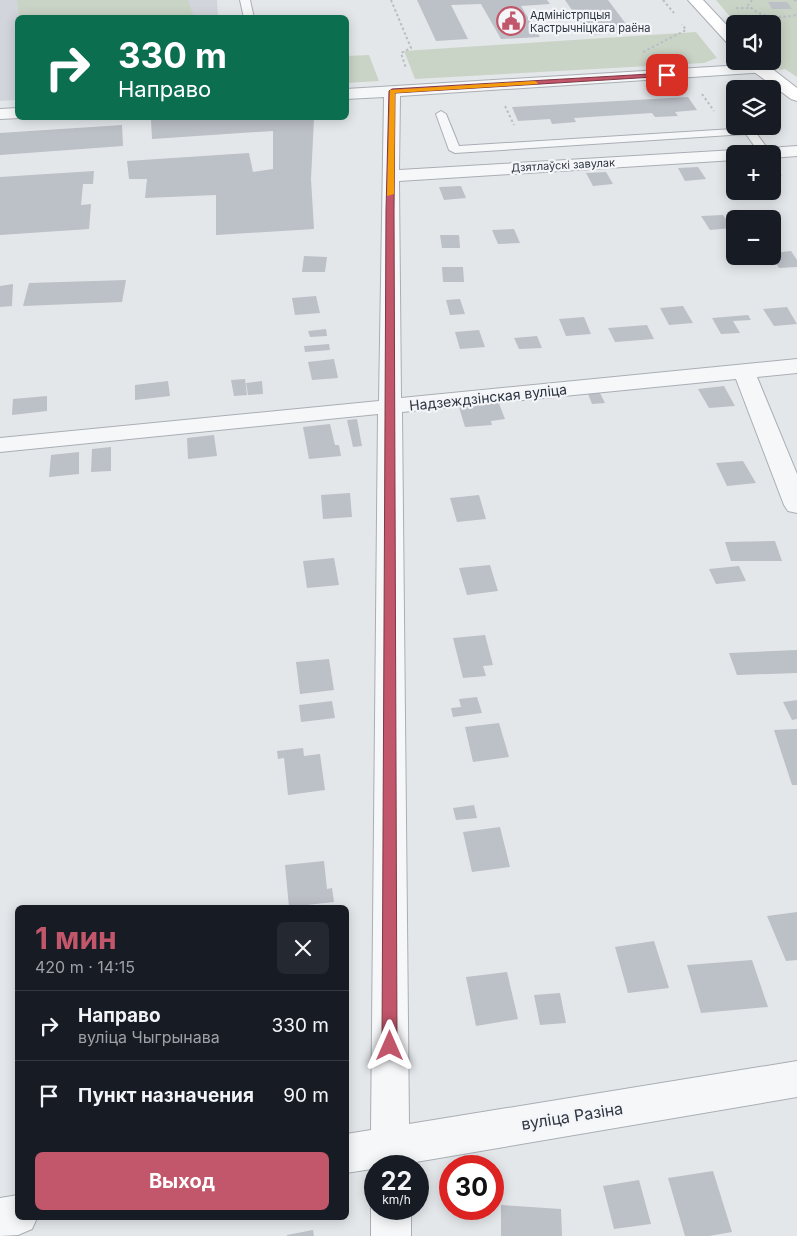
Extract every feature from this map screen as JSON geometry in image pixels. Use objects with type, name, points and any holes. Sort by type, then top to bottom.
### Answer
[{"type":"main road","points":[[695,0],[726,33]]},
{"type":"main road","points":[[763,70],[797,96]]},
{"type":"street","points":[[349,94],[687,74],[726,69]]},
{"type":"street","points":[[390,1155],[390,176],[392,91]]},
{"type":"street","points":[[0,114],[15,113]]},
{"type":"street","points":[[781,152],[797,151]]},
{"type":"street","name":"Дзятлаўскі завулак","points":[[390,176],[726,156]]},
{"type":"street","name":"Надзеждзінская вуліца","points":[[0,445],[797,366]]},
{"type":"street","points":[[744,371],[797,505]]},
{"type":"street","name":"вуліца Разіна","points":[[395,1155],[797,1079]]},
{"type":"street","name":"вуліца Разіна","points":[[349,1154],[368,1155]]},
{"type":"street","points":[[0,1218],[15,1216]]},
{"type":"street","points":[[391,1220],[391,1236]]},
{"type":"lane","points":[[245,0],[248,15]]},
{"type":"lane","points":[[441,114],[455,150],[726,132]]},
{"type":"path","points":[[663,0],[675,15]]},
{"type":"path","points":[[752,0],[748,5],[751,10],[769,15]]},
{"type":"path","points":[[781,16],[797,15]]},
{"type":"path","points":[[637,54],[686,30],[681,22]]},
{"type":"path","points":[[687,74],[726,127]]},
{"type":"path","points":[[504,105],[524,146]]},
{"type":"shaded area","points":[[0,0],[217,0],[218,15],[15,15],[15,100],[0,101]]},
{"type":"green space","points":[[17,0],[188,0],[193,15],[19,15]]},
{"type":"green space","points":[[716,0],[797,0],[797,77],[785,69],[781,70],[781,15],[728,15]]},
{"type":"green space","points":[[696,32],[717,58],[704,63],[415,79],[404,51]]},
{"type":"green space","points":[[369,55],[379,81],[349,83],[349,56]]},
{"type":"building","name":"Адміністрпцыя Кастрычніцкага раёна","points":[[417,0],[547,0],[550,4],[521,6],[540,37],[501,39],[481,4],[451,5],[468,39],[436,41]]},
{"type":"building","name":"Адміністрпцыя Кастрычніцкага раёна","points":[[565,0],[608,0],[632,32],[589,35]]},
{"type":"building","points":[[768,2],[787,2],[792,9],[772,9]]},
{"type":"building","points":[[688,97],[697,110],[675,112],[678,116],[655,117],[652,113],[574,118],[576,122],[552,124],[550,119],[518,121],[512,107]]},
{"type":"building","points":[[151,120],[314,120],[311,179],[314,229],[216,235],[216,195],[145,198],[147,179],[129,179],[127,161],[249,153],[253,172],[273,169],[273,131],[152,139]]},
{"type":"building","points":[[122,125],[123,146],[0,155],[0,133]]},
{"type":"building","points":[[698,167],[706,179],[685,181],[678,168]]},
{"type":"building","points":[[94,171],[93,184],[83,184],[81,205],[91,204],[89,229],[0,235],[0,177]]},
{"type":"building","points":[[606,172],[613,184],[593,186],[586,173]]},
{"type":"building","points":[[461,186],[466,198],[444,200],[439,187]]},
{"type":"building","points":[[723,215],[726,219],[726,229],[710,230],[701,216]]},
{"type":"building","points":[[514,229],[520,243],[498,244],[492,230]]},
{"type":"building","points":[[440,235],[459,235],[460,248],[442,248]]},
{"type":"building","points":[[791,251],[797,260],[797,267],[779,268],[777,265],[781,265],[781,252]]},
{"type":"building","points":[[304,256],[327,257],[325,272],[302,272]]},
{"type":"building","points":[[442,267],[463,267],[464,282],[443,282]]},
{"type":"building","points":[[126,280],[122,302],[23,306],[29,283]]},
{"type":"building","points":[[13,284],[12,306],[0,307],[0,286]]},
{"type":"building","points":[[316,296],[320,313],[295,315],[292,298]]},
{"type":"building","points":[[460,299],[465,314],[450,315],[446,300]]},
{"type":"building","points":[[683,306],[693,323],[669,325],[660,308]]},
{"type":"building","points":[[787,307],[797,324],[774,326],[763,309]]},
{"type":"building","points":[[748,315],[751,320],[733,321],[740,333],[721,334],[712,318]]},
{"type":"building","points":[[584,317],[591,334],[566,336],[559,319]]},
{"type":"building","points":[[647,325],[654,339],[615,342],[608,328]]},
{"type":"building","points":[[326,329],[327,336],[310,337],[308,331]]},
{"type":"building","points":[[479,330],[485,347],[460,349],[455,332]]},
{"type":"building","points":[[537,336],[542,348],[519,349],[514,338]]},
{"type":"building","points":[[329,344],[330,350],[305,352],[304,346]]},
{"type":"building","points":[[334,359],[338,378],[312,380],[308,362]]},
{"type":"building","points":[[245,379],[247,395],[234,396],[231,380]]},
{"type":"building","points":[[168,381],[170,396],[135,400],[135,385]]},
{"type":"building","points":[[262,381],[263,394],[248,395],[246,383]]},
{"type":"building","points":[[724,386],[735,406],[709,408],[698,389]]},
{"type":"building","points":[[600,393],[605,403],[592,404],[588,394]]},
{"type":"building","points":[[47,396],[47,411],[12,415],[13,399]]},
{"type":"building","points":[[498,401],[505,419],[491,421],[492,425],[465,427],[459,407],[485,405],[485,402]]},
{"type":"building","points":[[357,419],[362,446],[353,447],[347,420]]},
{"type":"building","points":[[330,424],[335,445],[339,445],[341,456],[309,459],[303,427]]},
{"type":"building","points":[[214,435],[217,456],[188,459],[187,438]]},
{"type":"building","points":[[111,447],[111,471],[91,472],[92,449]]},
{"type":"building","points":[[79,452],[79,474],[49,477],[51,455]]},
{"type":"building","points":[[743,461],[756,483],[727,486],[716,463]]},
{"type":"building","points":[[350,493],[352,517],[323,519],[321,495]]},
{"type":"building","points":[[479,495],[486,519],[457,522],[450,498]]},
{"type":"building","points":[[775,541],[782,561],[731,561],[725,542]]},
{"type":"building","points":[[334,558],[339,585],[307,588],[303,561]]},
{"type":"building","points":[[490,565],[498,591],[467,595],[459,568]]},
{"type":"building","points":[[739,566],[746,581],[716,584],[709,569]]},
{"type":"building","points":[[485,635],[493,665],[483,666],[486,676],[463,678],[453,638]]},
{"type":"building","points":[[797,650],[797,673],[737,675],[729,653]]},
{"type":"building","points":[[329,659],[334,690],[300,694],[296,662]]},
{"type":"building","points":[[477,697],[482,713],[453,717],[451,708],[461,707],[459,699]]},
{"type":"building","points":[[797,700],[797,719],[792,720],[783,702]]},
{"type":"building","points":[[332,701],[335,718],[301,722],[299,705]]},
{"type":"building","points":[[499,723],[509,757],[473,762],[465,727]]},
{"type":"building","points":[[797,729],[797,785],[792,785],[774,730]]},
{"type":"building","points":[[303,748],[304,756],[320,754],[325,790],[288,795],[284,758],[278,759],[277,751]]},
{"type":"building","points":[[474,805],[477,818],[456,820],[453,808]]},
{"type":"building","points":[[500,827],[510,867],[472,872],[463,832]]},
{"type":"building","points":[[324,861],[327,889],[332,888],[334,902],[289,905],[285,865]]},
{"type":"building","points":[[797,912],[797,960],[786,961],[767,916]]},
{"type":"building","points":[[654,941],[669,988],[628,993],[615,947]]},
{"type":"building","points":[[752,960],[768,1007],[701,1013],[687,965]]},
{"type":"building","points":[[507,972],[518,1019],[476,1026],[466,977]]},
{"type":"building","points":[[560,993],[566,1023],[540,1025],[534,995]]},
{"type":"building","points":[[713,1171],[732,1232],[709,1236],[685,1236],[668,1178]]},
{"type":"building","points":[[639,1180],[651,1224],[614,1229],[603,1186]]},
{"type":"building","points":[[504,1205],[561,1209],[562,1236],[501,1236],[501,1220],[504,1220]]},
{"type":"building","points":[[313,1230],[314,1236],[287,1236],[287,1235]]},
{"type":"slow traffic","points":[[390,194],[392,91],[535,83]]},
{"type":"place","name":"Адміністрпцыя Кастрычніцкага раёна","points":[[511,21]]},
{"type":"route","points":[[390,1046],[390,176],[392,91],[667,75]]}]
